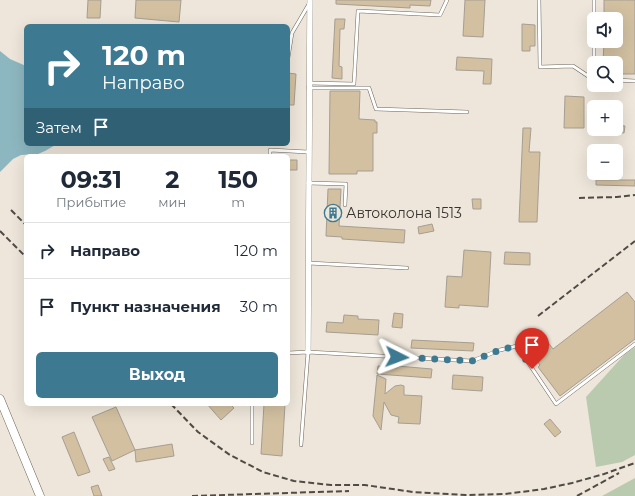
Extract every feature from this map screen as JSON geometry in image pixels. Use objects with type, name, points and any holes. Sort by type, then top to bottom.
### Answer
[{"type":"main road","points":[[0,399],[40,496]]},
{"type":"street","points":[[308,352],[310,1]]},
{"type":"lane","points":[[309,85],[354,84],[358,11],[440,15],[447,0]]},
{"type":"lane","points":[[539,0],[540,67],[573,66],[587,75]]},
{"type":"lane","points":[[594,0],[594,12]]},
{"type":"lane","points":[[290,46],[292,33],[310,1]]},
{"type":"lane","points":[[623,80],[635,81]]},
{"type":"lane","points":[[309,85],[368,88],[376,109],[467,112]]},
{"type":"lane","points":[[270,154],[270,150],[308,152]]},
{"type":"lane","points":[[308,183],[346,184],[345,205]]},
{"type":"lane","points":[[308,263],[407,268]]},
{"type":"lane","points":[[290,353],[308,352],[472,361],[500,350],[517,346],[556,404],[635,344]]},
{"type":"lane","points":[[301,445],[308,352]]},
{"type":"lane","points":[[252,406],[252,443]]},
{"type":"green space","points":[[635,347],[635,455],[622,462],[596,467],[586,397],[624,355]]},
{"type":"green space","points":[[635,478],[635,496],[602,496]]},
{"type":"water","points":[[0,51],[10,59],[24,65],[24,146],[54,146],[38,154],[21,155],[13,159],[0,172]]},
{"type":"building","points":[[88,0],[101,0],[100,18],[87,18]]},
{"type":"building","points":[[136,0],[181,0],[179,22],[135,18]]},
{"type":"building","points":[[336,0],[431,0],[430,6],[410,5],[410,8],[336,4]]},
{"type":"building","points":[[465,0],[485,0],[483,37],[463,36]]},
{"type":"building","points":[[604,0],[635,0],[635,74],[623,74],[623,56],[603,56],[604,48],[623,48],[623,12],[604,12]]},
{"type":"building","points":[[335,19],[345,19],[344,29],[340,29],[339,66],[342,67],[342,79],[332,78]]},
{"type":"building","points":[[522,24],[535,25],[535,46],[530,46],[530,51],[522,51]]},
{"type":"building","points":[[457,57],[492,59],[491,84],[483,84],[484,71],[456,70]]},
{"type":"building","points":[[290,73],[296,74],[294,105],[290,105]]},
{"type":"building","points":[[330,91],[360,91],[359,119],[375,120],[375,122],[377,122],[377,133],[373,133],[373,171],[357,171],[357,174],[329,174]]},
{"type":"building","points":[[565,96],[584,97],[584,128],[564,128]]},
{"type":"building","points":[[623,126],[625,126],[623,133]]},
{"type":"building","points":[[523,128],[531,128],[529,152],[540,152],[537,222],[519,222]]},
{"type":"building","points":[[290,160],[297,160],[297,170],[290,170]]},
{"type":"building","points":[[596,180],[635,180],[635,186],[596,185]]},
{"type":"building","points":[[328,189],[341,189],[339,226],[405,230],[404,243],[342,239],[342,237],[326,236]]},
{"type":"building","points":[[472,199],[481,199],[481,209],[473,209]]},
{"type":"building","points":[[432,224],[434,231],[419,234],[418,227]]},
{"type":"building","points":[[464,250],[491,252],[488,307],[459,305],[459,308],[445,307],[447,276],[462,277]]},
{"type":"building","points":[[505,252],[530,253],[530,265],[504,264]]},
{"type":"building","points":[[627,292],[635,302],[635,339],[560,396],[538,367],[540,365],[528,349],[544,337],[553,349]]},
{"type":"building","points":[[394,313],[403,314],[402,328],[392,327]]},
{"type":"building","points":[[344,315],[358,316],[358,319],[379,320],[378,335],[326,332],[327,322],[343,323]]},
{"type":"building","points":[[412,340],[474,343],[473,351],[411,348]]},
{"type":"building","points":[[378,366],[432,369],[431,378],[377,374]]},
{"type":"building","points":[[377,375],[386,379],[385,394],[395,386],[401,385],[404,386],[404,395],[422,396],[420,424],[398,423],[399,417],[391,415],[384,402],[381,430],[373,416]]},
{"type":"building","points":[[453,375],[483,377],[482,391],[452,389]]},
{"type":"building","points":[[209,406],[232,406],[234,408],[221,420]]},
{"type":"building","points":[[264,406],[285,406],[282,456],[261,454]]},
{"type":"building","points":[[116,407],[135,450],[112,461],[92,417]]},
{"type":"building","points":[[550,419],[561,432],[555,437],[544,424]]},
{"type":"building","points":[[74,432],[90,472],[78,476],[62,437]]},
{"type":"building","points":[[172,444],[174,456],[136,462],[135,450]]},
{"type":"building","points":[[109,457],[115,469],[109,471],[103,459]]},
{"type":"building","points":[[98,485],[102,496],[94,496],[91,487]]},
{"type":"railway","points":[[579,198],[635,195]]},
{"type":"railway","points":[[11,210],[24,223]]},
{"type":"railway","points":[[0,231],[24,255]]},
{"type":"railway","points":[[538,316],[635,241]]},
{"type":"railway","points":[[173,406],[198,432],[230,455],[263,472],[294,481],[331,485],[365,485],[413,492],[466,495],[505,494],[544,489],[572,483],[635,463]]},
{"type":"railway","points":[[577,496],[619,473]]},
{"type":"railway","points":[[192,496],[349,491]]},
{"type":"place","name":"Автоколона 1513","points":[[333,213]]},
{"type":"route","points":[[397,357],[472,361],[500,350],[517,346],[532,369]]}]
